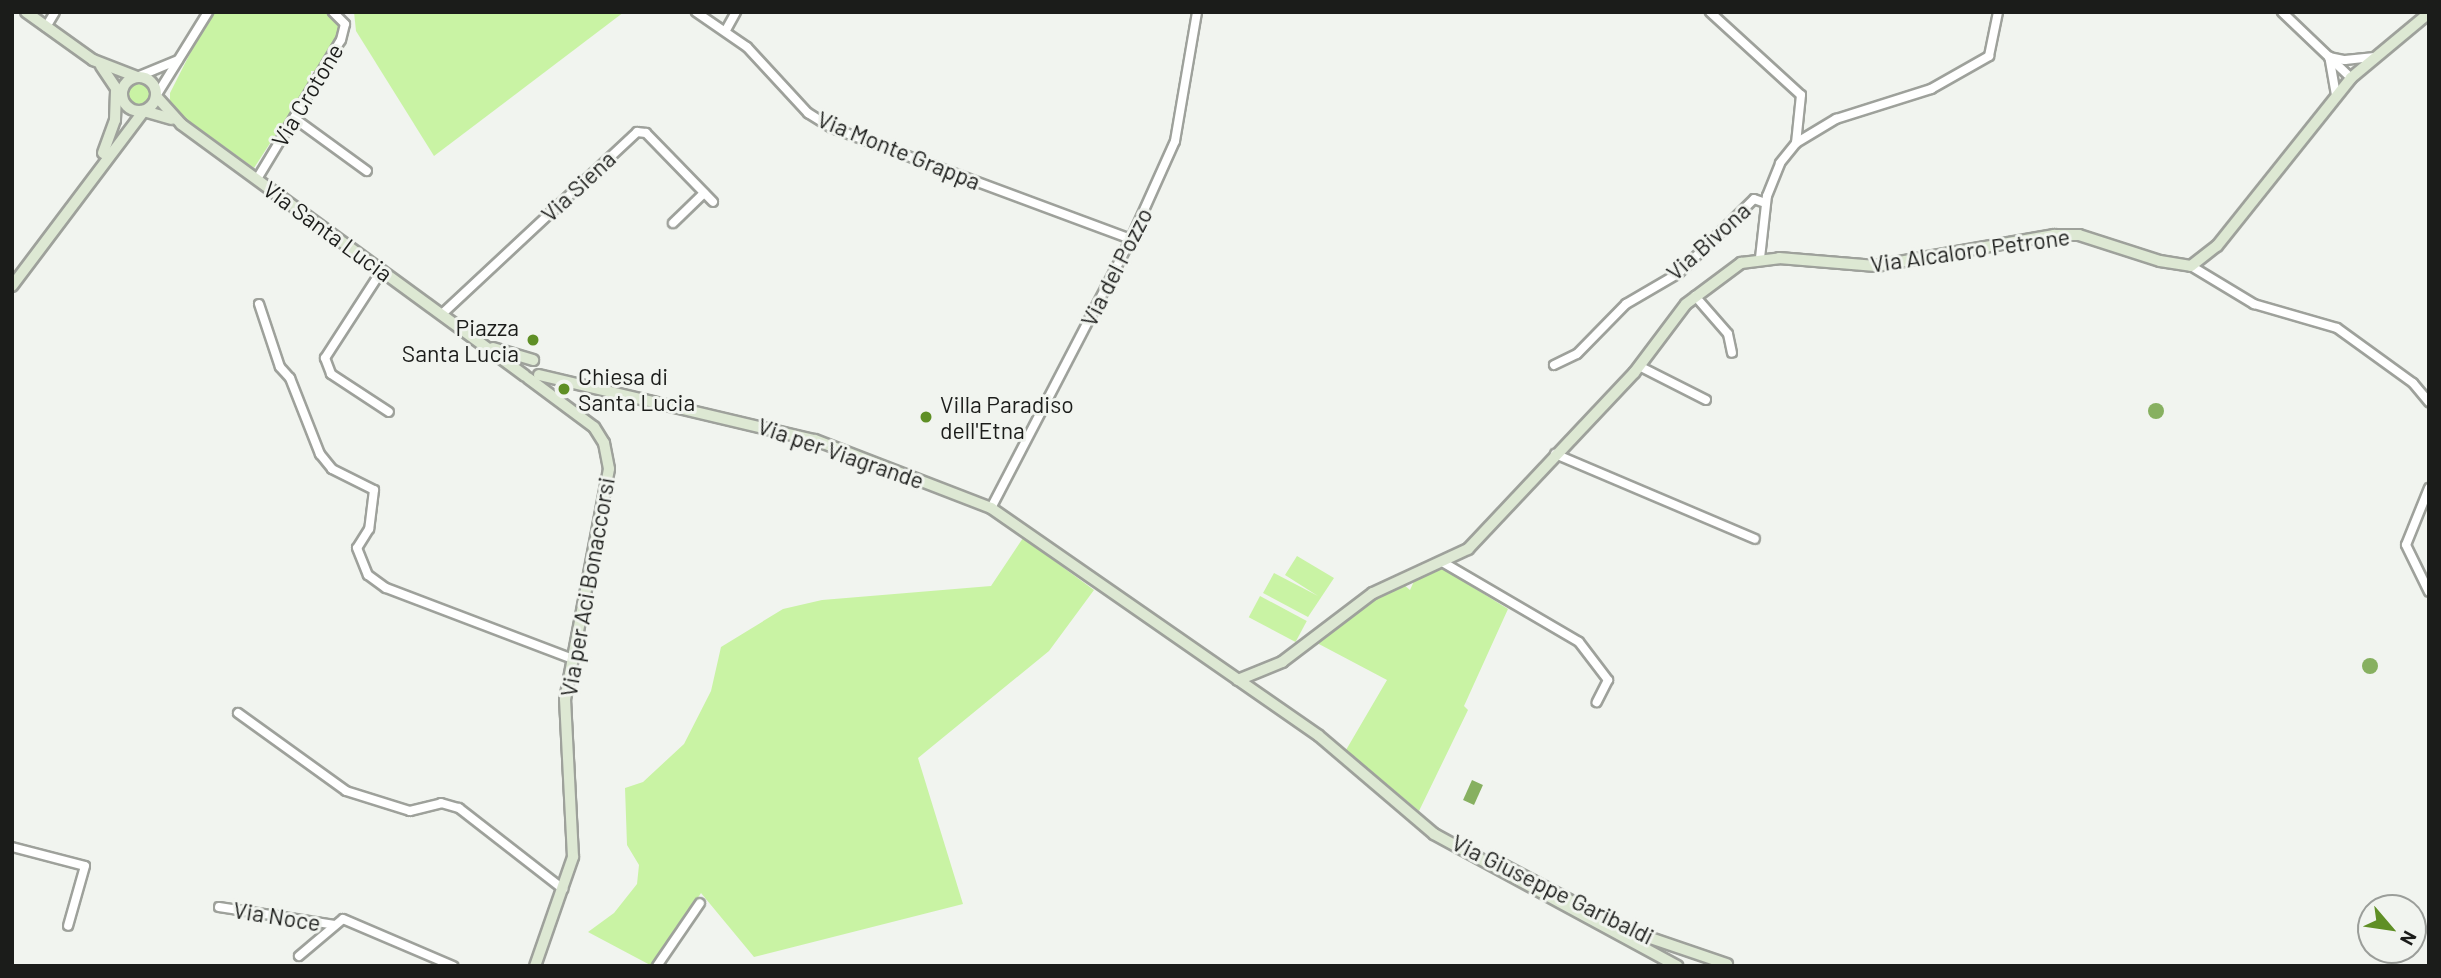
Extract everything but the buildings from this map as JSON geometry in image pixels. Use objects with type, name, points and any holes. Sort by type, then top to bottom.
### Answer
[{"type":"main road","points":[[26,12],[93,60],[152,82],[156,96],[181,124]]},
{"type":"main road","points":[[2191,266],[2217,246],[2293,147],[2351,78],[2429,13]]},
{"type":"main road","points":[[93,60],[132,110],[144,111],[181,124]]},
{"type":"main road","points":[[95,171],[117,109],[119,92],[137,77]]},
{"type":"main road","points":[[12,286],[95,171],[156,96]]},
{"type":"main road","name":"Via Santa Lucia","points":[[181,124],[475,339],[534,372]]},
{"type":"main road","name":"Via Alcaloro Petrone","points":[[1760,258],[1877,266],[2054,234],[2080,235],[2160,261],[2191,266]]},
{"type":"main road","points":[[1238,680],[1282,662],[1373,593],[1444,563],[1484,533],[1639,366],[1695,296],[1741,263],[1760,258]]},
{"type":"main road","name":"Via per Viagrande","points":[[475,339],[534,372],[815,439],[992,508],[1238,680]]},
{"type":"main road","name":"Via per Aci Bonaccorsi","points":[[534,372],[551,396],[594,427],[608,455],[564,716],[573,857],[537,965]]},
{"type":"main road","name":"Via Giuseppe Garibaldi","points":[[1238,680],[1319,736],[1420,824],[1677,966]]},
{"type":"main road","name":"Via Giuseppe Garibaldi","points":[[1420,824],[1624,929],[1726,965]]},
{"type":"street","points":[[46,27],[55,12]]},
{"type":"street","points":[[156,96],[208,12]]},
{"type":"street","name":"Via Crotone","points":[[257,179],[341,40],[345,24],[333,12]]},
{"type":"street","name":"Via Monte Grappa","points":[[696,12],[726,30],[808,113],[832,128],[1131,239]]},
{"type":"street","points":[[726,30],[736,12]]},
{"type":"street","name":"Via del Pozzo","points":[[992,508],[1131,239],[1177,133],[1197,12]]},
{"type":"street","points":[[1710,12],[1801,95],[1796,143]]},
{"type":"street","points":[[1760,258],[1765,203],[1773,175],[1796,143],[1836,119],[1931,89],[1989,56],[1998,12]]},
{"type":"street","points":[[2282,12],[2351,78]]},
{"type":"street","points":[[2409,29],[2416,12]]},
{"type":"street","points":[[137,77],[164,68],[185,53]]},
{"type":"street","points":[[2329,57],[2345,60],[2378,56]]},
{"type":"street","points":[[2329,57],[2336,95]]},
{"type":"street","points":[[294,118],[367,171]]},
{"type":"street","name":"Via Siena","points":[[442,314],[637,131],[646,133],[713,202]]},
{"type":"street","points":[[673,223],[704,193]]},
{"type":"street","name":"Via Bivona","points":[[1554,365],[1577,354],[1626,304],[1679,273],[1754,199],[1765,203]]},
{"type":"street","name":"Via Alcaloro Petrone","points":[[2191,266],[2254,304],[2337,328],[2413,383],[2429,402]]},
{"type":"street","points":[[382,270],[325,358],[331,374],[389,412]]},
{"type":"street","points":[[1695,296],[1728,334],[1732,353]]},
{"type":"street","points":[[259,304],[280,367],[290,379],[320,454],[332,469],[374,490],[369,529],[357,548],[368,575],[386,588],[573,659]]},
{"type":"street","points":[[1639,366],[1706,400]]},
{"type":"street","points":[[1555,454],[1755,539]]},
{"type":"street","points":[[2429,488],[2406,545],[2429,592]]},
{"type":"street","points":[[1444,563],[1579,642],[1608,680],[1597,702]]},
{"type":"street","points":[[238,713],[346,791],[410,811],[441,803],[459,807],[564,889]]},
{"type":"street","points":[[12,848],[85,866],[68,926]]},
{"type":"street","points":[[657,966],[700,903]]},
{"type":"street","name":"Via Noce","points":[[219,907],[335,925],[343,919],[453,966]]},
{"type":"street","points":[[299,956],[335,925]]},
{"type":"shaded area","points":[[211,12],[325,12],[339,23],[339,33],[317,71],[311,71],[311,80],[254,168],[175,111],[170,102],[170,93]]},
{"type":"shaded area","points":[[354,12],[624,12],[434,156],[356,31]]},
{"type":"shaded area","points":[[138,81],[147,85],[151,94],[147,103],[138,107],[129,103],[125,94],[129,85]]},
{"type":"shaded area","points":[[2156,403],[2162,405],[2162,417],[2156,419],[2150,417],[2148,411],[2150,405]]},
{"type":"shaded area","points":[[1023,538],[1094,590],[1049,651],[918,758],[963,904],[754,957],[701,893],[652,966],[588,932],[614,913],[637,884],[639,865],[627,845],[625,788],[643,782],[684,744],[711,691],[721,647],[783,609],[822,600],[991,586]]},
{"type":"shaded area","points":[[1297,556],[1334,578],[1308,617],[1263,593],[1274,573],[1318,596],[1285,575]]},
{"type":"shaded area","points":[[1442,568],[1508,609],[1464,706],[1468,710],[1419,811],[1346,750],[1387,680],[1317,643],[1374,596],[1403,584],[1410,590],[1415,579]]},
{"type":"shaded area","points":[[1260,596],[1307,621],[1296,642],[1249,617]]},
{"type":"shaded area","points":[[2370,658],[2378,666],[2370,674],[2362,666]]},
{"type":"shaded area","points":[[1472,780],[1483,785],[1474,805],[1463,800]]},
{"type":"place","name":"Piazza Santa Lucia","points":[[533,340]]},
{"type":"place","name":"Chiesa di Santa Lucia","points":[[564,389]]},
{"type":"place","name":"Villa Paradiso dell'Etna","points":[[926,417]]}]
